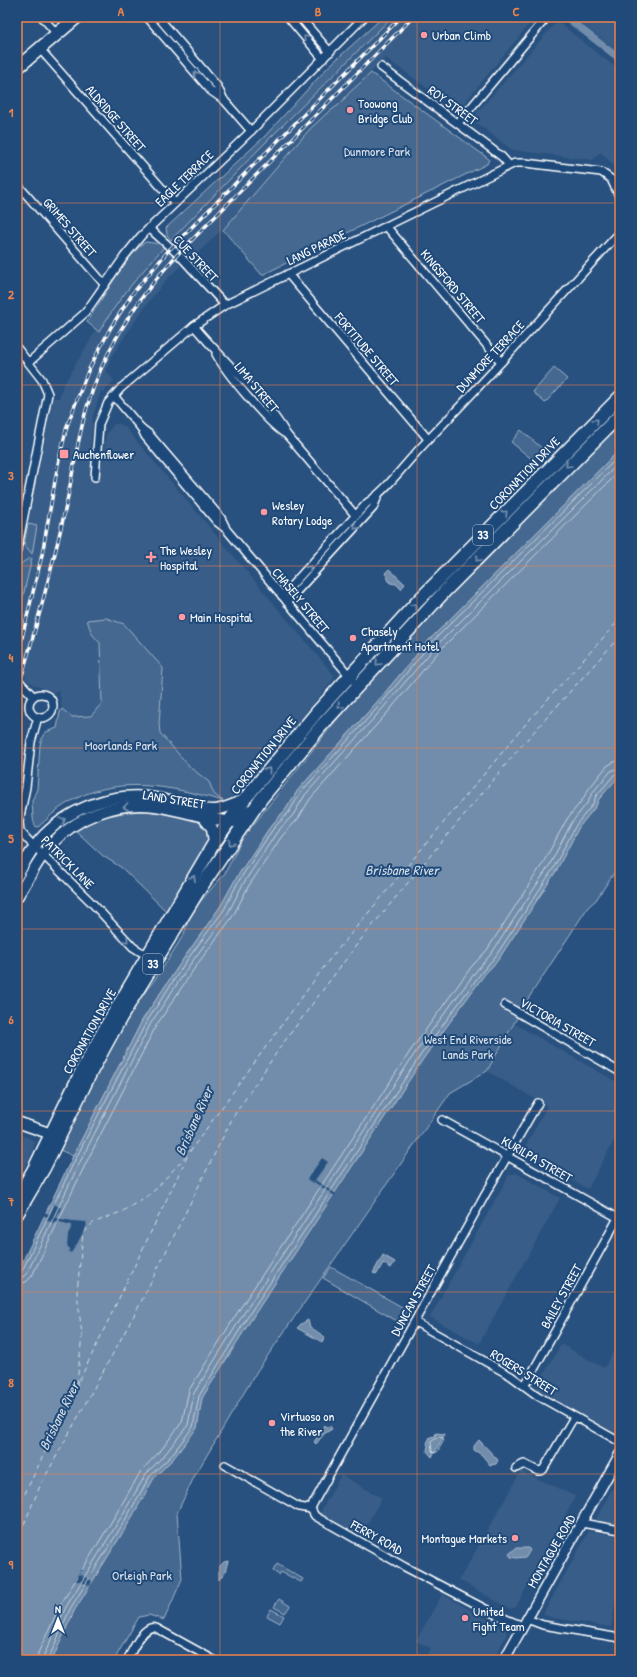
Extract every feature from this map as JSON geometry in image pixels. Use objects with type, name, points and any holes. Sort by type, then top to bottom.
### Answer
[{"type":"main road","points":[[17,68],[77,17]]},
{"type":"main road","name":"CORONATION DRIVE","points":[[17,1214],[36,1183],[55,1135],[96,1045],[148,954],[228,821],[284,750],[418,601],[620,397]]},
{"type":"main road","name":"CORONATION DRIVE","points":[[19,1191],[55,1135],[121,1017],[196,893],[261,799],[322,725],[446,590],[620,414]]},
{"type":"main road","name":"LAND STREET","points":[[17,876],[35,846],[43,836],[62,820],[84,807],[105,800],[123,797],[154,797],[211,810],[222,808],[244,800]]},
{"type":"main road","points":[[228,821],[238,820],[261,799]]},
{"type":"main road","name":"LAND STREET","points":[[17,897],[43,855],[53,843],[71,827],[86,818],[127,806],[153,806],[228,821]]},
{"type":"main road","points":[[202,816],[212,828],[214,843]]},
{"type":"main road","points":[[17,1122],[55,1135]]},
{"type":"street","points":[[42,17],[57,34]]},
{"type":"street","points":[[147,17],[211,91],[224,100]]},
{"type":"street","points":[[158,17],[216,86],[224,100],[251,131]]},
{"type":"street","points":[[288,17],[323,59]]},
{"type":"street","points":[[300,17],[330,52]]},
{"type":"street","name":"EAGLE TERRACE","points":[[29,362],[85,313],[134,244],[149,228],[251,131],[364,17]]},
{"type":"street","points":[[458,123],[547,17]]},
{"type":"street","name":"ALDRIDGE STREET","points":[[40,49],[175,203]]},
{"type":"street","name":"ROY STREET","points":[[381,67],[499,154],[508,165]]},
{"type":"street","name":"LANG PARADE","points":[[95,477],[99,424],[105,409],[114,396],[194,326],[224,305],[508,165],[525,163],[601,172],[611,179],[620,198]]},
{"type":"street","name":"GRIMES STREET","points":[[17,184],[105,285]]},
{"type":"street","name":"KINGSFORD STREET","points":[[386,226],[501,362]]},
{"type":"street","name":"CUE STREET","points":[[149,228],[181,257],[224,305]]},
{"type":"street","name":"DUNMORE TERRACE","points":[[285,599],[356,516],[367,504],[378,496],[428,439],[620,232]]},
{"type":"street","name":"FORTITUDE STREET","points":[[288,274],[428,439]]},
{"type":"street","name":"LIMA STREET","points":[[194,326],[251,400],[276,428],[287,435],[356,516]]},
{"type":"street","points":[[17,348],[42,380],[48,393],[47,405],[17,551]]},
{"type":"street","name":"CHASELY STREET","points":[[114,396],[141,428],[150,434],[221,518],[226,529],[358,686]]},
{"type":"street","name":"DUNMORE TERRACE","points":[[285,599],[373,508],[378,496]]},
{"type":"street","points":[[17,511],[25,514]]},
{"type":"street","points":[[17,680],[33,696]]},
{"type":"street","points":[[44,694],[52,701],[52,709],[48,715],[45,717],[34,716],[30,710],[29,703],[33,696],[44,694]]},
{"type":"street","name":"PATRICK LANE","points":[[38,717],[31,742],[26,787],[19,822],[23,835],[133,947],[140,952],[148,954]]},
{"type":"street","name":"VICTORIA STREET","points":[[505,1005],[620,1072]]},
{"type":"street","name":"DUNCAN STREET","points":[[312,1509],[313,1504],[538,1103]]},
{"type":"street","name":"KURILPA STREET","points":[[442,1120],[619,1219]]},
{"type":"street","name":"BAILEY STREET","points":[[524,1385],[532,1374],[619,1219]]},
{"type":"street","name":"ROGERS STREET","points":[[415,1322],[511,1376],[538,1396],[620,1442]]},
{"type":"street","points":[[516,1468],[524,1464],[538,1471],[543,1470],[574,1416]]},
{"type":"street","name":"MONTAGUE ROAD","points":[[504,1660],[620,1454]]},
{"type":"street","name":"FERRY ROAD","points":[[225,1465],[298,1507],[312,1509],[315,1516],[405,1567],[499,1616],[525,1622],[620,1638]]},
{"type":"street","points":[[582,1523],[620,1530]]},
{"type":"street","points":[[127,1660],[144,1631],[151,1627],[156,1628],[214,1660]]},
{"type":"shaded area","points":[[383,17],[535,17],[462,106],[458,108],[450,105],[386,58],[349,93],[340,104],[326,114],[309,130],[232,220],[191,260],[167,235],[166,228],[264,137],[328,67]]},
{"type":"shaded area","points":[[574,17],[620,17],[620,54]]},
{"type":"shaded area","points":[[557,21],[620,71],[620,171],[600,152],[593,160],[512,150],[474,121],[475,115]]},
{"type":"shaded area","name":"The Wesley Hospital","points":[[165,246],[177,258],[180,267],[168,278],[146,305],[111,357],[106,371],[114,380],[104,392],[101,391],[93,416],[90,454],[91,452],[102,465],[106,435],[114,424],[120,424],[125,427],[334,675],[333,680],[246,785],[234,795],[223,801],[214,794],[209,782],[190,767],[160,733],[159,724],[163,668],[124,624],[106,618],[92,634],[100,643],[102,703],[92,716],[71,717],[62,709],[59,690],[55,692],[34,685],[24,678],[27,677],[17,668],[17,580],[53,398],[59,398],[63,384],[96,330],[92,327]]},
{"type":"shaded area","points":[[515,1024],[620,1084],[620,1129],[588,1189],[522,1153],[547,1106],[487,1071]]},
{"type":"shaded area","points":[[17,1134],[29,1138],[35,1142],[30,1158],[17,1179]]},
{"type":"shaded area","points":[[516,1173],[560,1198],[479,1344],[430,1317],[509,1175]]},
{"type":"shaded area","points":[[620,1340],[620,1433],[618,1437],[535,1390],[561,1344],[604,1368]]},
{"type":"shaded area","name":"Montague Markets","points":[[521,1471],[576,1496],[516,1607],[510,1609],[459,1580]]},
{"type":"shaded area","points":[[620,1474],[620,1525],[605,1523],[596,1519]]},
{"type":"shaded area","points":[[341,1475],[382,1498],[361,1535],[321,1514],[322,1509]]},
{"type":"shaded area","points":[[589,1531],[620,1536],[620,1578],[611,1627],[553,1618],[543,1614]]},
{"type":"shaded area","points":[[442,1594],[506,1630],[506,1636],[493,1660],[424,1660],[431,1648],[416,1641]]},
{"type":"green space","points":[[383,17],[392,17],[261,147],[171,240],[167,235],[166,228],[264,137],[328,67]]},
{"type":"green space","name":"Dunmore Park","points":[[371,73],[489,159],[487,164],[262,275],[223,230],[309,130],[326,114],[340,104],[349,93]]},
{"type":"green space","points":[[146,242],[162,244],[165,246],[121,298],[99,332],[87,322],[106,291],[132,254]]},
{"type":"green space","points":[[554,368],[567,379],[545,403],[533,392]]},
{"type":"green space","points":[[620,423],[620,449],[429,640],[377,702],[298,790],[286,809],[270,827],[235,880],[220,907],[143,1019],[73,1156],[58,1149],[126,1017],[159,974],[184,934],[188,921],[199,903],[225,873],[242,839],[338,718],[403,644]]},
{"type":"green space","points":[[521,430],[544,450],[534,461],[511,442]]},
{"type":"green space","points":[[28,524],[37,526],[32,554],[24,544]]},
{"type":"green space","points":[[32,558],[17,622],[17,575],[21,564]]},
{"type":"green space","name":"Moorlands Park","points":[[106,618],[124,624],[163,668],[159,724],[160,733],[190,767],[209,782],[214,794],[223,801],[163,787],[123,786],[103,789],[84,795],[62,806],[38,827],[35,826],[32,801],[37,789],[40,745],[43,735],[46,732],[57,728],[62,709],[72,717],[91,716],[102,703],[100,643],[92,634],[87,620]]},
{"type":"green space","name":"West End Riverside Lands Park","points":[[620,775],[620,864],[596,900],[588,907],[526,1002],[487,1071],[450,1093],[257,1371],[194,1477],[177,1513],[182,1579],[164,1620],[149,1615],[139,1617],[114,1660],[52,1660],[74,1611],[128,1524],[154,1478],[197,1428],[202,1398],[254,1315],[423,1059],[484,975],[498,960],[556,871],[579,827],[596,806],[599,799]]},
{"type":"green space","points":[[148,811],[199,820],[206,824],[211,838],[168,913],[122,868],[103,856],[75,830],[102,818],[129,812]]},
{"type":"green space","points":[[331,1267],[409,1311],[402,1324],[323,1278]]},
{"type":"green space","points":[[277,1564],[303,1579],[301,1582],[281,1572],[279,1575],[273,1571]]},
{"type":"green space","points":[[279,1599],[290,1606],[285,1613],[274,1607]]},
{"type":"green space","points":[[271,1609],[284,1616],[280,1623],[267,1616]]},
{"type":"water","name":"Brisbane River","points":[[620,449],[620,775],[599,799],[596,806],[579,827],[556,871],[498,960],[484,975],[423,1059],[254,1315],[202,1398],[197,1428],[173,1459],[154,1478],[128,1524],[74,1611],[52,1660],[17,1660],[17,1273],[73,1156],[143,1019],[220,907],[235,880],[270,827],[286,809],[298,790],[377,702],[429,640]]},
{"type":"water","points":[[389,569],[405,584],[401,589],[396,584],[390,583],[385,573]]},
{"type":"water","points":[[383,1255],[395,1262],[391,1268],[383,1263],[377,1274],[375,1274],[373,1273]]},
{"type":"water","points":[[308,1320],[310,1327],[325,1337],[322,1342],[297,1328]]},
{"type":"water","points":[[325,1425],[327,1427],[330,1426],[332,1429],[324,1434],[316,1444],[314,1442]]},
{"type":"water","points":[[436,1433],[445,1434],[432,1457],[427,1451],[427,1443],[430,1437],[435,1436]]},
{"type":"water","points":[[479,1440],[498,1460],[496,1464],[490,1465],[482,1455],[474,1450],[474,1446]]},
{"type":"water","points":[[516,1548],[528,1548],[530,1550],[526,1557],[511,1557],[509,1554]]},
{"type":"water","points":[[228,1561],[225,1572],[219,1580],[219,1567],[224,1562]]},
{"type":"pier","points":[[322,1158],[328,1162],[315,1180],[336,1194],[335,1196],[307,1179]]},
{"type":"pier","points":[[54,1204],[61,1208],[56,1218],[87,1222],[87,1225],[71,1253],[69,1252],[70,1249],[67,1246],[68,1235],[72,1225],[55,1221],[53,1223],[46,1220],[48,1217],[42,1215],[44,1212],[49,1214]]},
{"type":"pier","points":[[81,1569],[83,1571],[81,1574],[92,1581],[90,1586],[80,1581],[74,1581]]},
{"type":"waterway","points":[[566,17],[620,59]]},
{"type":"ferry route","points":[[77,1384],[82,1335],[77,1292],[83,1233],[93,1223],[123,1211],[152,1193],[188,1154],[329,960],[530,719],[620,619]]},
{"type":"ferry route","points":[[17,1541],[40,1486],[138,1308],[233,1117],[281,1046],[358,943],[522,745],[620,636]]},
{"type":"ferry route","points":[[17,1510],[188,1155]]},
{"type":"railway","points":[[17,658],[42,555],[58,464],[67,426],[88,371],[111,327],[133,293],[169,250],[401,17]]},
{"type":"railway","points":[[17,692],[36,628],[53,562],[87,407],[102,366],[134,308],[175,257],[413,17]]},
{"type":"place","name":"Urban Climb","points":[[424,35]]},
{"type":"place","name":"Toowong Bridge Club","points":[[350,110]]},
{"type":"place","name":"Auchenflower","points":[[64,454]]},
{"type":"place","name":"Wesley Rotary Lodge","points":[[264,512]]},
{"type":"place","name":"The Wesley Hospital","points":[[151,557]]},
{"type":"place","name":"Main Hospital","points":[[182,617]]},
{"type":"place","name":"Chasely Apartment Hotel","points":[[353,638]]},
{"type":"place","name":"Virtuoso on the River","points":[[272,1423]]},
{"type":"place","name":"Montague Markets","points":[[515,1538]]},
{"type":"place","name":"United Fight Team","points":[[465,1618]]},
{"type":"park label","name":"Orleigh Park","points":[[142,1575]]}]
